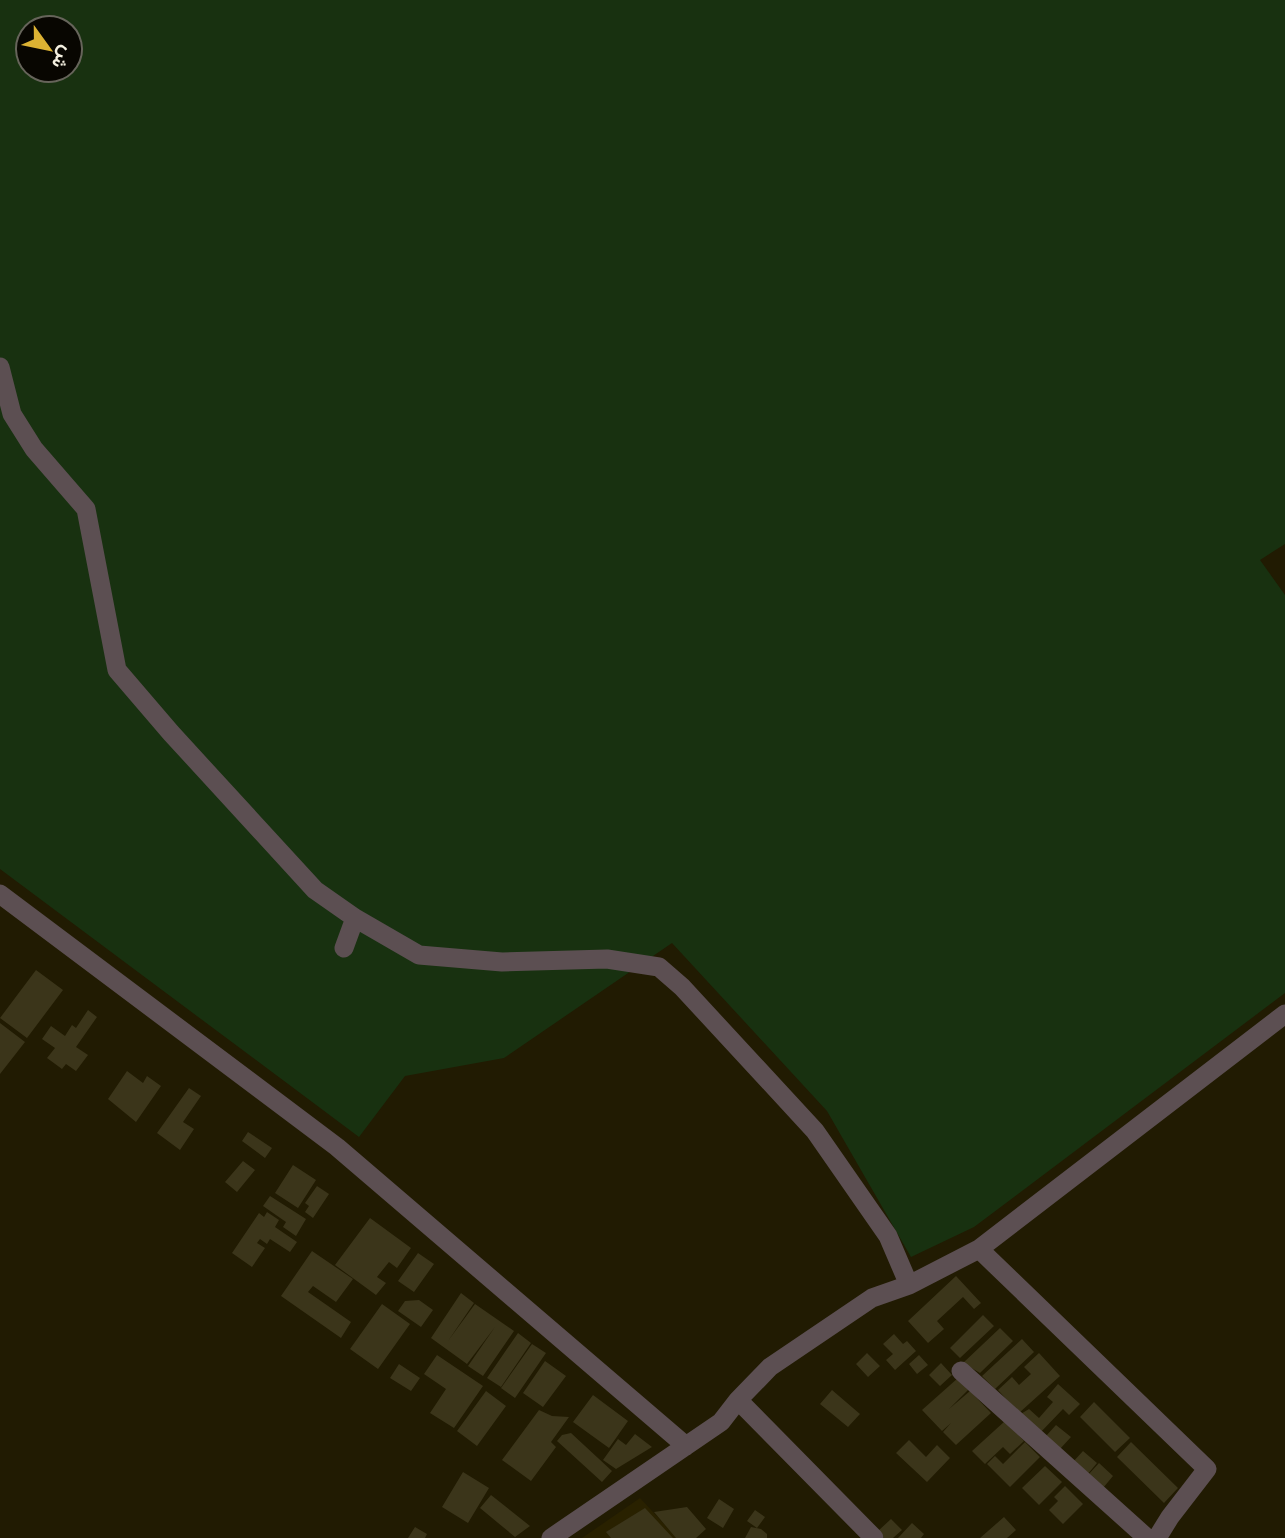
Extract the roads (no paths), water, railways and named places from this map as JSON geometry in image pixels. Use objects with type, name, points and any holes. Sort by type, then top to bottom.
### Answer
[{"type":"street","points":[[0,367],[12,414],[34,449],[86,509],[117,670],[315,890],[355,918],[419,955],[502,962],[607,959],[659,967],[682,987],[815,1131],[888,1236],[909,1285]]},
{"type":"street","points":[[0,894],[328,1140],[685,1446]]},
{"type":"street","points":[[344,948],[355,918]]},
{"type":"street","points":[[551,1538],[721,1422],[770,1367],[872,1298],[909,1285],[979,1250],[1285,1014]]},
{"type":"street","points":[[979,1250],[1207,1469],[1157,1538]]},
{"type":"street","points":[[961,1371],[1147,1538]]},
{"type":"street","points":[[738,1400],[874,1538]]}]
